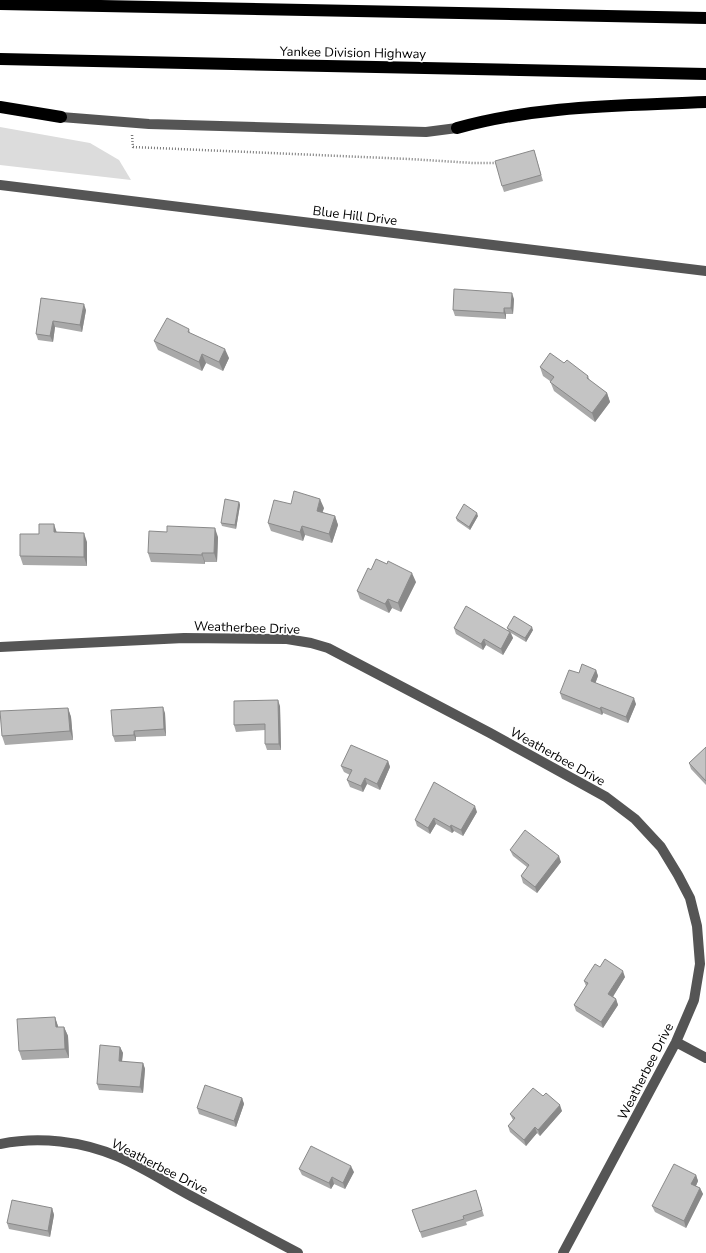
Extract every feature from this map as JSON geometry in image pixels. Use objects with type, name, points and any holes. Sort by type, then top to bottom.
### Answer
[{"type":"highway","points":[[0,4],[706,18]]},
{"type":"highway","name":"Yankee Division Highway","points":[[0,58],[706,74]]},
{"type":"highway","points":[[457,128],[500,117],[564,108],[706,102]]},
{"type":"highway","points":[[0,107],[61,117]]},
{"type":"street","points":[[61,117],[149,124],[426,132],[457,128]]},
{"type":"street","name":"Blue Hill Drive","points":[[0,185],[706,271]]},
{"type":"street","name":"Weatherbee Drive","points":[[0,647],[184,638],[286,639],[311,643],[328,648],[490,733],[606,797],[635,819],[661,847],[690,898],[697,926],[700,964],[694,1000],[676,1042],[563,1253]]},
{"type":"street","points":[[676,1042],[706,1058]]},
{"type":"street","name":"Weatherbee Drive","points":[[0,1144],[19,1141],[57,1141],[92,1148],[118,1157],[298,1253]]},
{"type":"path","points":[[131,123],[133,148],[500,163]]},
{"type":"shaded area","points":[[0,127],[90,143],[119,160],[131,180],[0,165]]},
{"type":"building","points":[[534,150],[541,175],[502,186],[495,161]]},
{"type":"building","points":[[454,289],[512,293],[511,308],[504,308],[504,313],[453,310]]},
{"type":"building","points":[[41,298],[84,304],[80,325],[53,321],[50,336],[36,334]]},
{"type":"building","points":[[167,318],[189,329],[188,332],[225,349],[219,362],[202,354],[199,362],[154,341]]},
{"type":"building","points":[[550,353],[564,363],[567,360],[607,393],[592,413],[550,382],[554,377],[540,367]]},
{"type":"building","points":[[294,491],[320,499],[317,511],[335,516],[329,534],[302,526],[300,532],[268,523],[274,500],[291,504]]},
{"type":"building","points":[[225,499],[239,502],[235,525],[221,523]]},
{"type":"building","points":[[464,504],[477,513],[469,527],[456,518]]},
{"type":"building","points":[[39,524],[54,524],[54,532],[84,533],[84,557],[20,556],[20,534],[39,534]]},
{"type":"building","points":[[167,526],[215,528],[214,553],[202,553],[202,555],[148,553],[149,531],[167,532]]},
{"type":"building","points":[[376,559],[387,564],[388,561],[412,573],[398,603],[388,599],[385,604],[357,591],[368,568],[371,570]]},
{"type":"building","points":[[466,606],[510,632],[501,649],[484,639],[481,644],[454,628]]},
{"type":"building","points":[[514,616],[532,627],[525,638],[507,628]]},
{"type":"building","points":[[582,664],[596,670],[591,681],[634,698],[626,717],[601,707],[600,709],[560,693],[569,670],[579,673]]},
{"type":"building","points":[[278,700],[279,744],[265,744],[265,724],[234,725],[234,701]]},
{"type":"building","points":[[163,707],[164,729],[134,731],[134,735],[113,736],[111,710]]},
{"type":"building","points":[[68,708],[70,731],[2,736],[0,711]]},
{"type":"building","points":[[351,745],[388,761],[377,784],[365,778],[361,786],[347,780],[352,770],[341,766]]},
{"type":"building","points":[[706,747],[706,781],[689,763]]},
{"type":"building","points":[[434,782],[475,806],[461,830],[451,825],[450,827],[434,818],[428,828],[415,820]]},
{"type":"building","points":[[525,830],[559,856],[535,887],[521,876],[529,865],[510,850]]},
{"type":"building","points":[[605,959],[623,971],[608,994],[616,999],[601,1022],[574,1005],[588,983],[584,981],[595,964],[600,967]]},
{"type":"building","points":[[55,1017],[56,1027],[64,1027],[65,1049],[19,1051],[17,1019]]},
{"type":"building","points":[[100,1045],[120,1047],[119,1061],[143,1063],[140,1087],[97,1084]]},
{"type":"building","points":[[205,1085],[242,1098],[234,1121],[197,1108]]},
{"type":"building","points":[[533,1088],[543,1096],[546,1093],[560,1105],[538,1130],[535,1127],[524,1140],[508,1126],[515,1118],[510,1114]]},
{"type":"building","points":[[311,1146],[351,1166],[343,1183],[332,1177],[329,1183],[299,1169]]},
{"type":"building","points":[[674,1164],[696,1175],[691,1184],[700,1188],[684,1221],[652,1206]]},
{"type":"building","points":[[476,1190],[482,1210],[463,1216],[464,1219],[420,1232],[412,1210]]},
{"type":"building","points":[[12,1200],[52,1208],[48,1231],[7,1223]]}]
